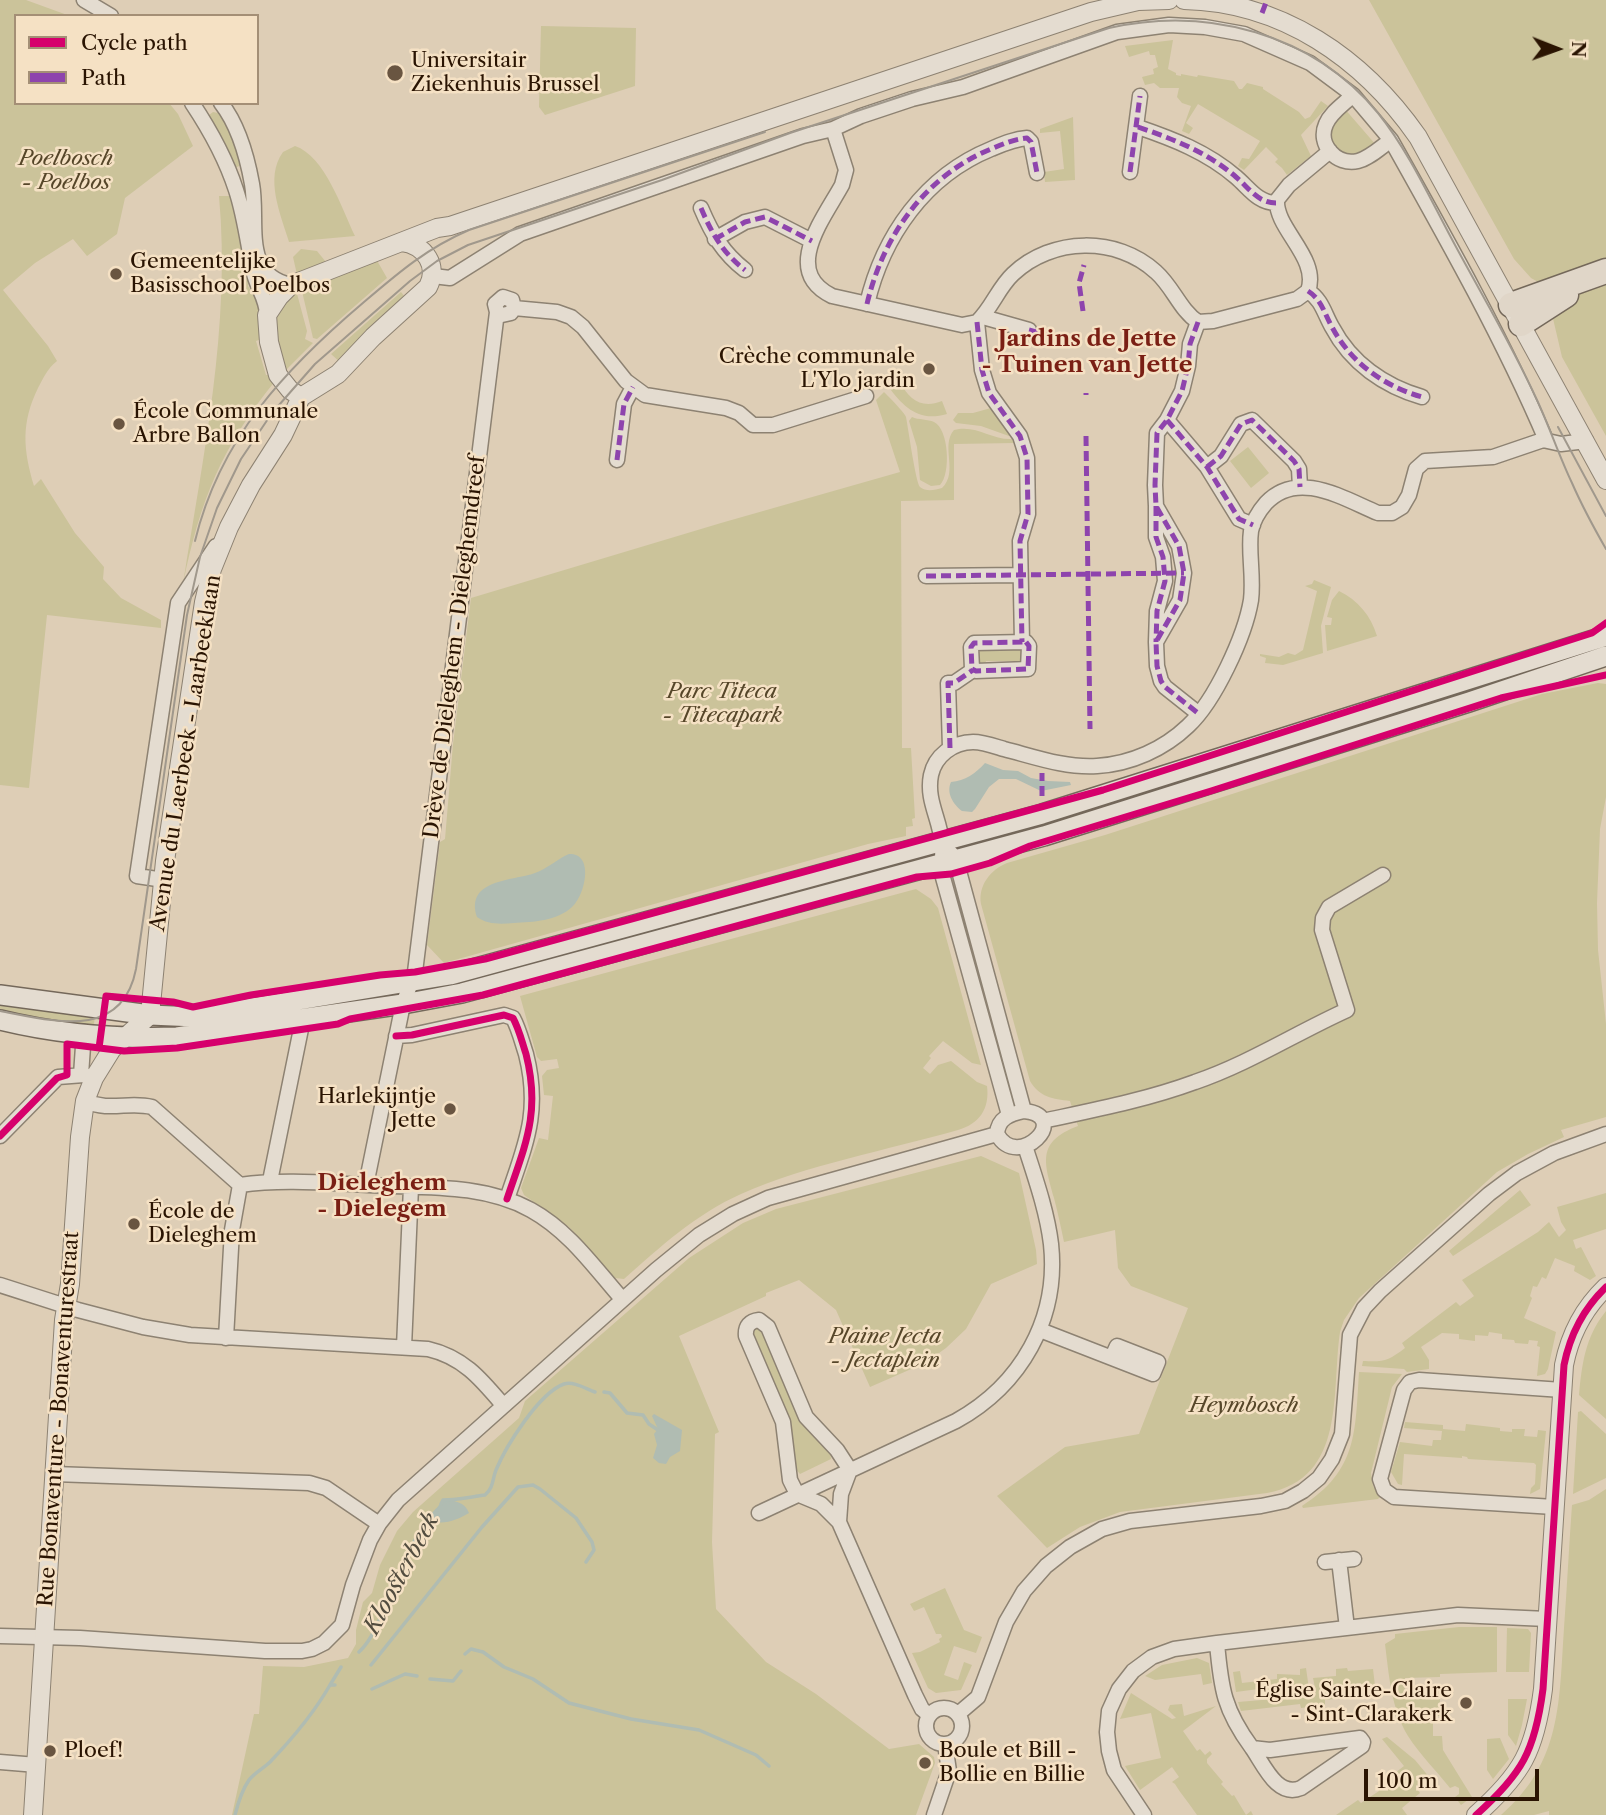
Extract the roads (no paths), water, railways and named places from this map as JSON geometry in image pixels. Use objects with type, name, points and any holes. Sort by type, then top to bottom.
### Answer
[{"type":"highway","points":[[1516,315],[1601,274]]},
{"type":"main road","points":[[0,995],[150,1015],[206,1015],[473,969],[1055,810],[1606,636]]},
{"type":"main road","points":[[0,1020],[32,1028],[126,1036],[177,1037],[403,1004],[492,985],[1044,836],[1606,656]]},
{"type":"street","points":[[84,0],[108,14]]},
{"type":"street","points":[[267,315],[291,285],[437,228],[450,226],[1091,12],[1138,1],[1169,0]]},
{"type":"street","points":[[1184,0],[1265,6],[1288,23],[1335,50],[1377,86],[1402,113],[1424,148],[1606,480]]},
{"type":"street","points":[[402,242],[416,246],[431,268],[450,278],[520,234],[803,136],[833,130],[861,116],[912,99],[963,86],[1117,32],[1165,25],[1205,27],[1259,39],[1319,69],[1353,95],[1391,140],[1516,372],[1546,440]]},
{"type":"street","points":[[1353,95],[1326,124],[1324,138],[1330,151],[1341,160],[1356,161],[1391,140]]},
{"type":"street","points":[[1129,172],[1138,127],[1140,96]]},
{"type":"street","points":[[193,105],[218,145],[233,180],[255,277],[267,302],[269,342],[278,375],[290,390],[301,397],[328,382],[424,292],[444,232],[450,226]]},
{"type":"street","points":[[222,105],[239,136],[247,159],[253,193],[258,260],[262,269],[270,276],[291,285]]},
{"type":"street","points":[[1138,127],[1193,149],[1234,175],[1259,199],[1276,203]]},
{"type":"street","points":[[833,130],[845,166],[845,179],[812,242],[807,264],[816,285],[832,296],[967,325],[980,319],[1001,288],[1024,265],[1052,251],[1084,246],[1112,249],[1145,263],[1163,279],[1188,314],[1198,322],[1213,321],[1297,299],[1308,290],[1311,280],[1276,203],[1289,185],[1330,151]]},
{"type":"street","points":[[867,304],[876,273],[890,241],[924,193],[950,169],[984,152],[1014,140],[1027,138],[1031,142],[1037,173]]},
{"type":"street","points":[[701,208],[715,239],[729,257],[745,270]]},
{"type":"street","points":[[715,239],[745,222],[765,217],[812,242]]},
{"type":"street","points":[[1308,290],[1317,296],[1342,344],[1361,365],[1385,382],[1422,397]]},
{"type":"street","name":"Drève de Dieleghem - Dieleghemdreef","points":[[366,1185],[403,1004],[415,972],[497,312],[508,315],[514,308],[557,312],[571,317],[583,327],[633,387]]},
{"type":"street","points":[[980,319],[1029,330]]},
{"type":"street","points":[[980,319],[982,370],[989,393],[1020,436],[1026,454],[1028,510],[1020,541],[1022,642]]},
{"type":"street","points":[[1198,322],[1190,344],[1185,378],[1156,438],[1156,506],[1179,546],[1184,573],[1177,608],[1156,642],[1161,681],[1199,714]]},
{"type":"street","points":[[617,460],[624,404],[633,387],[653,397],[733,409],[748,422],[760,427],[866,396]]},
{"type":"street","name":"Avenue du Laerbeek - Laarbeeklaan","points":[[150,1015],[164,880],[204,602],[212,569],[229,527],[251,485],[284,435],[301,397]]},
{"type":"street","points":[[1207,467],[1221,456],[1241,424],[1252,419],[1294,461],[1300,487]]},
{"type":"street","points":[[1167,420],[1207,467],[1236,515],[1242,521],[1253,525]]},
{"type":"street","points":[[1017,1113],[942,874],[949,862],[931,801],[930,785],[936,763],[950,748],[963,743],[977,742],[1062,764],[1107,765],[1134,759],[1166,743],[1199,714],[1220,680],[1249,611],[1253,572],[1250,539],[1253,525],[1270,500],[1281,492],[1300,487],[1323,490],[1378,513],[1392,513],[1405,503],[1414,474],[1422,463],[1493,457],[1546,440],[1561,444],[1586,441]]},
{"type":"street","name":"Avenue du Laerbeek - Laarbeeklaan","points":[[164,880],[137,876],[178,603],[229,527]]},
{"type":"street","points":[[926,576],[1020,575]]},
{"type":"street","points":[[950,748],[948,683],[955,682],[973,670],[1028,669],[1029,646],[1027,642],[974,643],[971,647],[973,670]]},
{"type":"street","points":[[1043,1121],[1154,1095],[1196,1082],[1346,1010],[1322,930],[1323,918],[1329,907],[1383,875]]},
{"type":"street","points":[[126,1036],[150,1015]]},
{"type":"street","points":[[396,1036],[504,1015],[515,1021],[530,1069],[533,1107],[529,1131],[507,1199]]},
{"type":"street","points":[[270,1181],[303,1019]]},
{"type":"street","points":[[0,1136],[58,1077],[88,1077],[84,1032]]},
{"type":"street","name":"Rue Bonaventure - Bonaventurestraat","points":[[33,1815],[54,1474],[80,1138],[88,1077],[111,1049],[126,1036]]},
{"type":"street","points":[[85,1101],[100,1107],[152,1107],[240,1185],[270,1181],[411,1187],[475,1191],[507,1199],[532,1211],[565,1234],[622,1299]]},
{"type":"street","points":[[1017,1113],[1036,1113],[1043,1121],[1044,1128],[1039,1139],[1025,1146],[1011,1146],[997,1134],[1000,1123],[1017,1113]]},
{"type":"street","points":[[0,1636],[80,1638],[265,1651],[302,1651],[324,1643],[342,1625],[357,1572],[379,1524],[398,1500],[622,1299],[699,1235],[748,1207],[811,1184],[997,1134]]},
{"type":"street","points":[[958,1714],[980,1692],[1006,1622],[1024,1591],[1046,1566],[1070,1546],[1102,1529],[1129,1521],[1285,1501],[1320,1478],[1332,1459],[1342,1434],[1348,1346],[1354,1324],[1364,1308],[1506,1181],[1554,1153],[1606,1134]]},
{"type":"street","points":[[759,1513],[956,1421],[986,1402],[1016,1373],[1040,1330],[1051,1285],[1051,1245],[1025,1146]]},
{"type":"street","points":[[226,1338],[232,1230],[240,1185]]},
{"type":"street","points":[[404,1347],[411,1187]]},
{"type":"street","points":[[0,1285],[66,1307],[143,1327],[226,1338],[428,1349],[457,1359],[477,1374],[503,1405]]},
{"type":"street","points":[[1476,1815],[1515,1776],[1533,1742],[1543,1689],[1564,1365],[1583,1314],[1606,1287]]},
{"type":"street","points":[[850,1470],[837,1450],[806,1417],[768,1327],[759,1320],[751,1322],[746,1328],[746,1335],[783,1422],[790,1480],[797,1494],[821,1504],[839,1522],[915,1695],[922,1709],[929,1715]]},
{"type":"street","points":[[1040,1330],[1112,1357]]},
{"type":"street","points":[[1554,1507],[1394,1497],[1384,1490],[1380,1479],[1404,1390],[1409,1382],[1419,1380],[1562,1390]]},
{"type":"street","points":[[839,1522],[841,1494],[850,1470]]},
{"type":"street","points":[[54,1474],[309,1483],[326,1488],[379,1524]]},
{"type":"street","points":[[1339,1560],[1347,1628]]},
{"type":"street","points":[[1144,1815],[1119,1779],[1111,1761],[1107,1732],[1113,1700],[1133,1671],[1152,1657],[1174,1649],[1217,1643],[1468,1614],[1547,1619]]},
{"type":"street","points":[[1217,1643],[1221,1682],[1228,1712],[1252,1748],[1278,1785],[1285,1790],[1301,1788],[1364,1743],[1360,1738],[1270,1751],[1252,1748]]},
{"type":"street","points":[[943,1708],[958,1714],[962,1724],[959,1735],[952,1742],[936,1742],[928,1735],[926,1725],[929,1715],[943,1708]]},
{"type":"street","points":[[934,1815],[949,1772],[945,1744]]},
{"type":"street","points":[[0,1762],[37,1765]]},
{"type":"waterway","name":"Kloosterbeek","points":[[441,1504],[443,1500],[485,1495],[515,1435],[534,1409],[554,1389],[564,1384],[572,1384],[595,1392]]},
{"type":"waterway","name":"Kloosterbeek","points":[[604,1392],[610,1393],[627,1413],[643,1415],[649,1424],[658,1430]]},
{"type":"waterway","name":"Kloosterbeek","points":[[371,1665],[482,1527],[518,1487],[533,1485],[576,1518],[592,1542],[594,1550],[586,1562]]},
{"type":"waterway","name":"Kloosterbeek","points":[[359,1652],[368,1642],[386,1606],[413,1543],[437,1510]]},
{"type":"waterway","name":"Kloosterbeek","points":[[465,1654],[471,1649],[483,1652],[504,1667],[533,1679],[569,1703],[631,1719],[699,1730],[756,1755],[769,1766]]},
{"type":"waterway","name":"Kloosterbeek","points":[[330,1685],[341,1667]]},
{"type":"waterway","name":"Kloosterbeek","points":[[430,1679],[453,1681],[461,1671]]},
{"type":"waterway","name":"Kloosterbeek","points":[[372,1689],[405,1674],[417,1676]]},
{"type":"waterway","name":"Kloosterbeek","points":[[235,1815],[249,1780],[270,1762],[294,1735],[330,1685],[335,1685]]},
{"type":"tram line","points":[[0,1011],[42,1019],[83,1021],[101,1017],[116,1007],[128,992],[136,969],[187,615],[200,557],[217,508],[241,459],[272,413],[315,364],[410,281],[437,261],[468,245],[662,180],[790,133],[1109,28],[1146,22],[1183,21],[1220,24],[1256,32],[1290,45],[1322,63],[1352,85],[1390,128],[1410,161],[1508,341],[1580,500],[1606,549]]},
{"type":"tram line","points":[[195,541],[206,504],[221,470],[259,408],[282,380],[335,327],[414,262],[469,230],[765,132]]},
{"type":"tram line","points":[[1558,427],[1606,516]]},
{"type":"place","name":"Universitair Ziekenhuis Brussel","points":[[395,73]]},
{"type":"place","name":"Gemeentelijke Basisschool Poelbos","points":[[116,274]]},
{"type":"place","name":"Crèche communale L'Ylo jardin","points":[[929,369]]},
{"type":"place","name":"École Communale Arbre Ballon","points":[[119,424]]},
{"type":"place","name":"Harlekijntje Jette","points":[[450,1109]]},
{"type":"place","name":"École de Dieleghem","points":[[134,1224]]},
{"type":"place","name":"Église Sainte-Claire - Sint-Clarakerk","points":[[1466,1703]]},
{"type":"place","name":"Ploef!","points":[[50,1751]]},
{"type":"place","name":"Boule et Bill - Bollie en Billie","points":[[925,1763]]},
{"type":"district","name":"Jardins de Jette - Tuinen van Jette","points":[[1087,352]]},
{"type":"district","name":"Dieleghem - Dielegem","points":[[382,1196]]},
{"type":"park label","name":"Poelbosch - Poelbos","points":[[66,171]]},
{"type":"park label","name":"Parc Titeca - Titecapark","points":[[722,704]]},
{"type":"park label","name":"Plaine Jecta - Jectaplein","points":[[885,1349]]},
{"type":"park label","name":"Heymbosch","points":[[1244,1406]]}]
